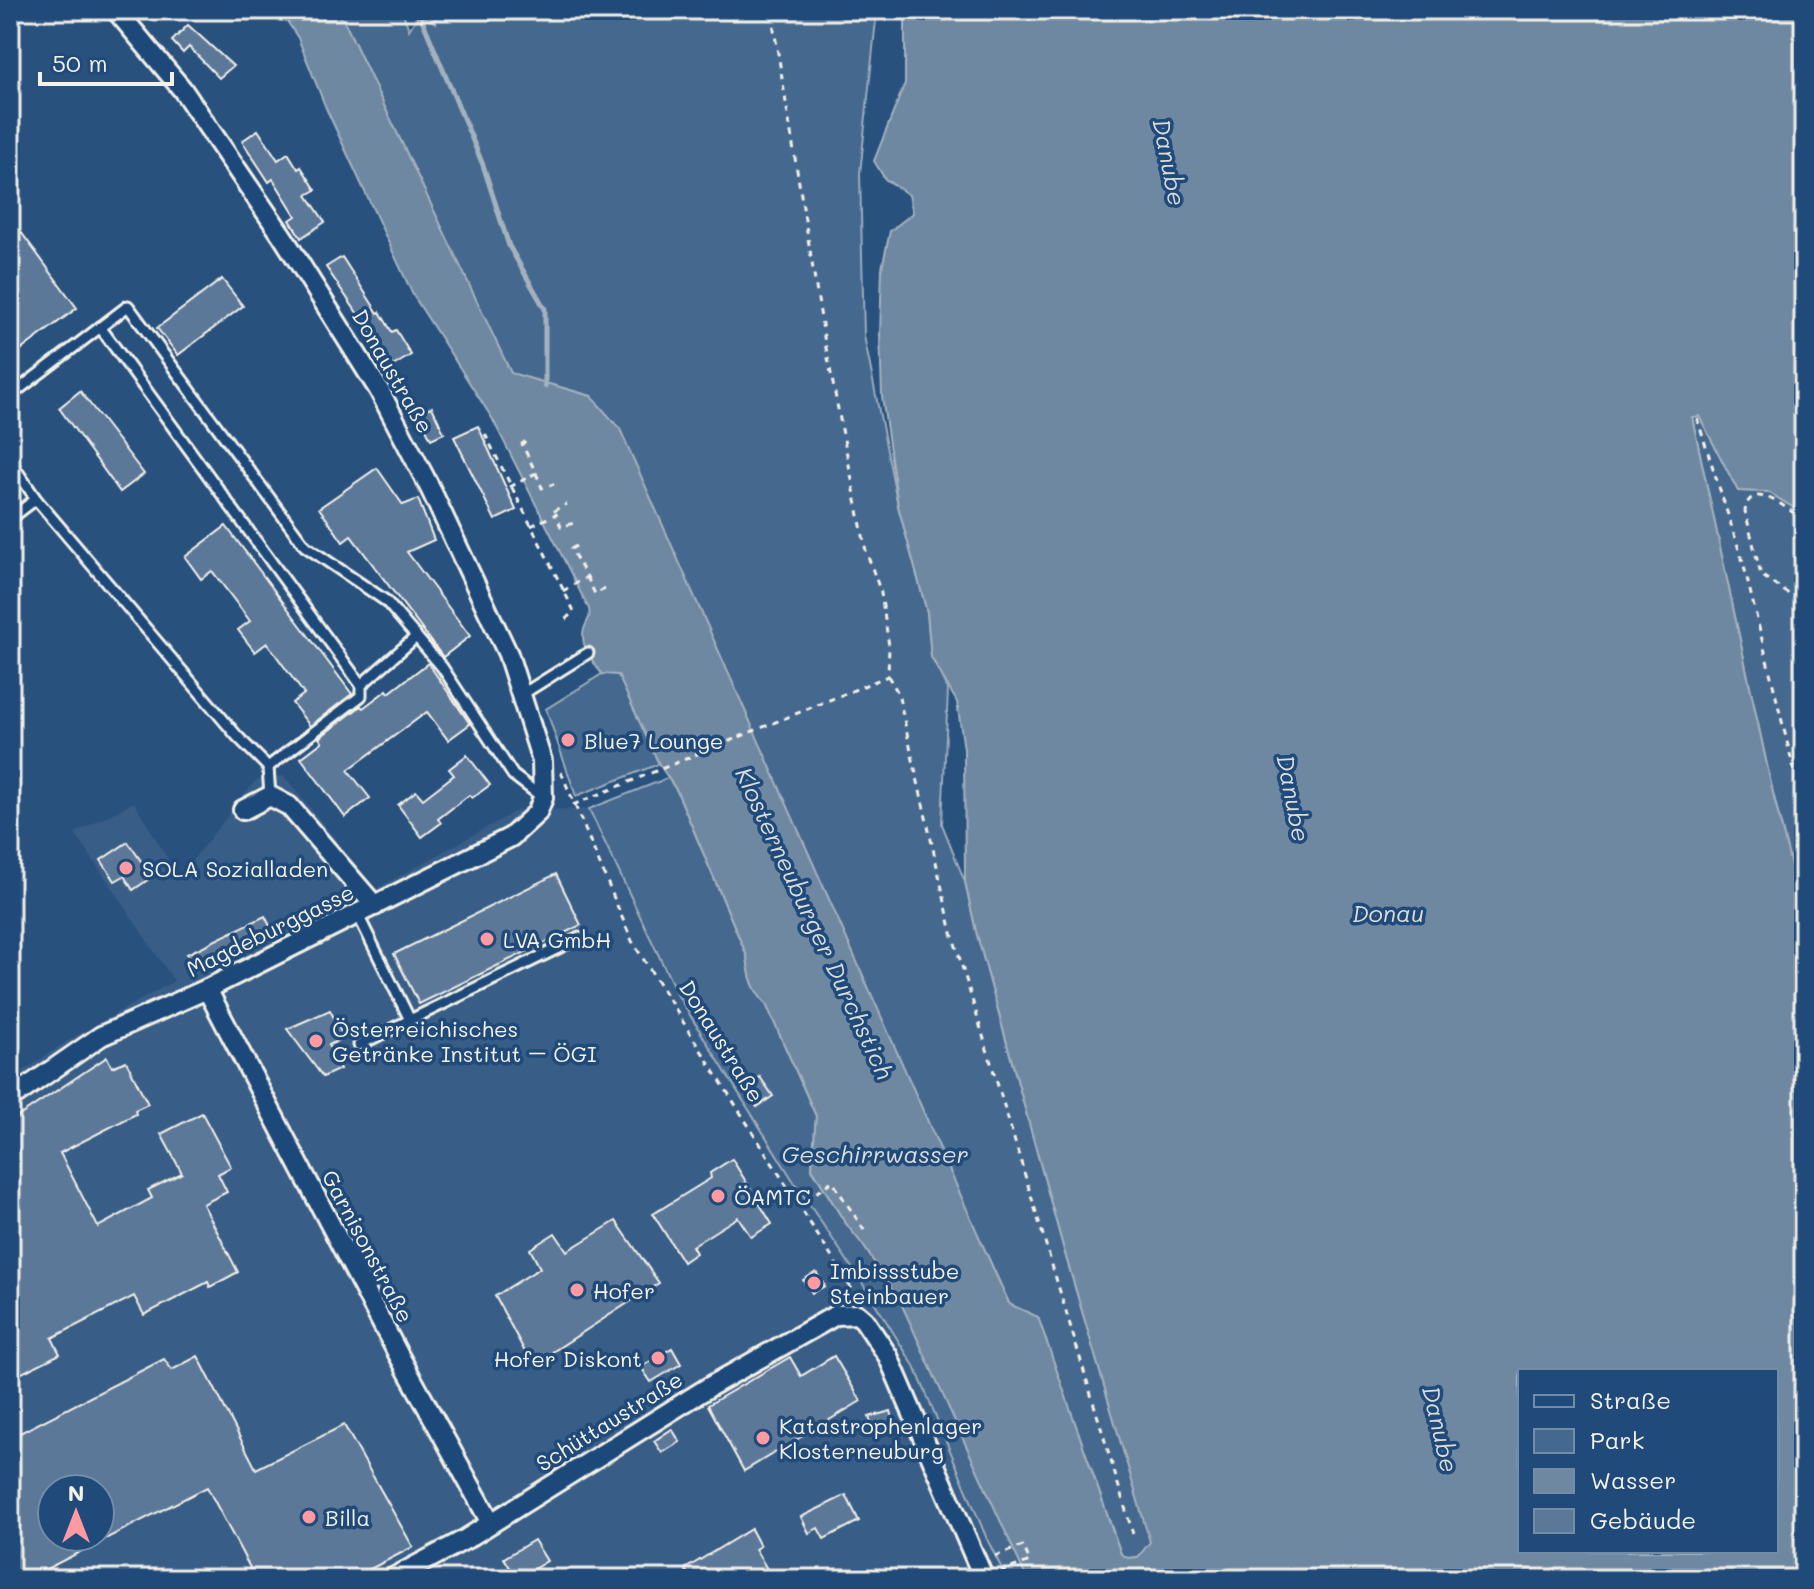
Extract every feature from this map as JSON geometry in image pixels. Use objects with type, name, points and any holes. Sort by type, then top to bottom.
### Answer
[{"type":"street","name":"Donaustraße","points":[[116,10],[182,89],[291,249],[379,390],[430,488],[508,654],[542,761],[543,798]]},
{"type":"street","points":[[243,810],[270,796],[289,806],[375,906]]},
{"type":"street","name":"Magdeburggasse","points":[[10,1099],[101,1036],[207,989],[511,837],[537,813],[543,798]]},
{"type":"street","name":"Garnisonstraße","points":[[207,989],[397,1352],[491,1523]]},
{"type":"street","name":"Schüttaustraße","points":[[391,1579],[466,1539],[709,1387],[836,1315],[857,1314],[877,1338],[906,1395],[990,1576]]},
{"type":"lane","points":[[10,396],[128,306],[305,546],[386,601],[442,667],[513,775],[543,798]]},
{"type":"lane","points":[[100,327],[361,685],[361,696],[268,767]]},
{"type":"lane","points":[[10,461],[36,499],[237,736],[268,767],[270,796]]},
{"type":"lane","points":[[10,519],[36,499]]},
{"type":"lane","points":[[361,685],[416,637]]},
{"type":"lane","points":[[521,695],[588,653]]},
{"type":"lane","points":[[358,915],[410,1020]]},
{"type":"lane","points":[[359,1045],[579,938]]},
{"type":"path","points":[[374,10],[382,10]]},
{"type":"path","points":[[771,10],[825,343],[866,551],[881,593],[889,646],[888,676],[898,693],[952,933],[1133,1534]]},
{"type":"path","points":[[1697,418],[1743,562],[1804,811]]},
{"type":"path","points":[[485,434],[574,611],[564,621]]},
{"type":"path","points":[[526,441],[522,444],[542,488],[554,484]]},
{"type":"path","points":[[510,487],[536,473]]},
{"type":"path","points":[[1804,521],[1766,496],[1753,496],[1747,502],[1745,511],[1761,575],[1796,599],[1802,612],[1804,633]]},
{"type":"path","points":[[567,504],[555,510],[556,514],[561,527],[574,523]]},
{"type":"path","points":[[531,526],[556,514]]},
{"type":"path","points":[[581,543],[571,549],[595,594],[607,588]]},
{"type":"path","points":[[563,591],[587,577]]},
{"type":"path","name":"Donaustraße","points":[[853,1291],[632,941],[573,805],[888,676]]},
{"type":"path","points":[[798,1205],[805,1197],[809,1198],[832,1181],[866,1233]]},
{"type":"path","points":[[990,1576],[1030,1561],[1023,1546],[993,1557]]},
{"type":"shaded area","points":[[284,776],[376,889],[518,810],[589,809],[678,996],[916,1369],[1007,1579],[10,1579],[10,1080],[67,1041],[174,981],[75,833],[134,802],[179,877],[256,780]]},
{"type":"green space","points":[[335,10],[402,10],[409,30],[419,14],[436,23],[434,10],[877,10],[860,174],[864,336],[898,506],[927,612],[931,657],[948,690],[942,824],[965,882],[1064,1250],[1151,1543],[1138,1557],[1128,1558],[1121,1554],[1038,1318],[1010,1305],[591,396],[511,374],[345,23]]},
{"type":"green space","points":[[1699,415],[1738,491],[1768,492],[1804,514],[1804,918],[1773,793],[1692,417]]},
{"type":"green space","points":[[602,674],[618,674],[659,764],[576,796],[546,709]]},
{"type":"green space","points":[[668,778],[677,791],[747,956],[754,987],[766,1004],[816,1116],[812,1169],[901,1303],[1033,1579],[1007,1579],[987,1539],[916,1369],[678,996],[589,809]]},
{"type":"water","points":[[280,10],[335,10],[345,23],[511,373],[591,396],[620,429],[1009,1304],[1038,1317],[1121,1554],[1128,1558],[1138,1557],[1150,1542],[1064,1250],[976,931],[965,882],[964,749],[957,702],[931,657],[927,612],[898,506],[882,396],[882,268],[890,231],[913,213],[909,195],[885,179],[874,161],[905,83],[905,10],[1804,10],[1804,514],[1768,492],[1738,491],[1699,416],[1692,417],[1773,793],[1804,918],[1804,1579],[1027,1579],[901,1303],[844,1221],[812,1168],[816,1116],[766,1004],[754,987],[747,956],[677,791],[659,764],[618,675],[602,674],[588,653],[583,635],[589,609],[492,418],[413,295],[326,108],[298,38]]},
{"type":"building","points":[[188,25],[233,66],[219,78],[189,47],[183,53],[172,41]]},
{"type":"building","points":[[258,130],[278,160],[288,153],[316,190],[307,195],[325,222],[301,238],[290,220],[296,216],[273,179],[269,182],[242,141]]},
{"type":"building","points":[[10,217],[77,308],[10,358]]},
{"type":"building","points":[[342,257],[378,313],[392,332],[396,330],[411,355],[393,366],[326,267]]},
{"type":"building","points":[[222,279],[243,306],[178,355],[157,328]]},
{"type":"building","points":[[80,391],[144,474],[120,492],[59,408]]},
{"type":"building","points":[[432,407],[444,433],[431,439],[418,413]]},
{"type":"building","points":[[478,426],[516,510],[495,520],[454,437]]},
{"type":"building","points":[[377,468],[403,505],[418,499],[434,540],[407,552],[470,636],[443,657],[351,536],[343,542],[319,508]]},
{"type":"building","points":[[226,526],[352,694],[310,726],[292,703],[304,694],[267,643],[255,652],[238,630],[250,621],[212,571],[201,579],[185,557]]},
{"type":"building","points":[[428,663],[470,724],[448,740],[427,712],[348,770],[370,798],[345,817],[301,758],[322,742],[319,738],[361,706],[363,708],[387,690],[389,693]]},
{"type":"building","points":[[467,755],[490,785],[472,798],[469,795],[438,819],[441,823],[422,837],[398,805],[416,791],[423,799],[454,775],[449,769]]},
{"type":"building","name":"SOLA Sozialladen","points":[[128,842],[152,877],[133,890],[124,876],[115,881],[101,860]]},
{"type":"building","name":"LVA GmbH","points":[[556,874],[581,925],[419,1004],[394,954]]},
{"type":"building","points":[[265,916],[273,932],[195,970],[187,954]]},
{"type":"building","name":"Österreichisches Getränke Institut – ÖGI","points":[[330,1010],[344,1038],[329,1045],[340,1069],[323,1077],[287,1029]]},
{"type":"building","points":[[107,1057],[112,1067],[126,1061],[148,1104],[135,1110],[136,1114],[60,1153],[98,1227],[152,1198],[148,1190],[182,1173],[161,1134],[202,1113],[231,1167],[218,1174],[227,1192],[203,1204],[238,1272],[210,1287],[208,1282],[144,1315],[134,1296],[52,1338],[60,1354],[10,1379],[10,1122]]},
{"type":"building","points":[[760,1077],[773,1096],[757,1107],[744,1088]]},
{"type":"building","name":"ÖAMTC","points":[[732,1159],[772,1224],[751,1237],[738,1217],[692,1246],[696,1253],[683,1262],[653,1214],[711,1178],[710,1173]]},
{"type":"building","name":"Hofer","points":[[616,1221],[659,1283],[532,1365],[495,1296],[540,1268],[530,1249],[555,1233],[567,1251]]},
{"type":"building","name":"Imbissstube Steinbauer","points":[[816,1272],[825,1286],[812,1293],[803,1280]]},
{"type":"building","points":[[672,1348],[681,1364],[651,1382],[641,1367]]},
{"type":"building","points":[[198,1356],[256,1469],[344,1425],[413,1547],[351,1579],[256,1579],[207,1487],[116,1534],[116,1473],[36,1473],[36,1553],[78,1553],[27,1579],[10,1579],[10,1438],[164,1359],[172,1370]]},
{"type":"building","name":"Katastrophenlager Klosterneuburg","points":[[834,1356],[861,1401],[744,1471],[708,1405],[790,1357],[801,1376]]},
{"type":"building","points":[[891,1411],[895,1426],[874,1432],[869,1417]]},
{"type":"building","points":[[672,1429],[680,1442],[662,1453],[654,1441]]},
{"type":"building","points":[[846,1495],[859,1521],[824,1539],[818,1528],[809,1533],[801,1517]]},
{"type":"building","points":[[751,1529],[760,1546],[755,1549],[773,1579],[691,1579],[685,1569]]},
{"type":"building","points":[[534,1540],[547,1561],[517,1579],[504,1558]]},
{"type":"waterway","points":[[418,10],[483,165],[509,246],[545,309],[545,386]]},
{"type":"place","name":"Blue7 Lounge","points":[[568,740]]},
{"type":"place","name":"SOLA Sozialladen","points":[[126,868]]},
{"type":"place","name":"LVA GmbH","points":[[487,939]]},
{"type":"place","name":"Österreichisches Getränke Institut – ÖGI","points":[[316,1041]]},
{"type":"place","name":"ÖAMTC","points":[[718,1196]]},
{"type":"place","name":"Imbissstube Steinbauer","points":[[814,1283]]},
{"type":"place","name":"Hofer","points":[[577,1290]]},
{"type":"place","name":"Hofer Diskont","points":[[658,1358]]},
{"type":"place","name":"Katastrophenlager Klosterneuburg","points":[[763,1438]]},
{"type":"place","name":"Billa","points":[[309,1517]]},
{"type":"water label","name":"Danube","points":[[1170,162]]},
{"type":"water label","name":"Danube","points":[[1294,798]]},
{"type":"water label","name":"Donau","points":[[1388,912]]},
{"type":"water label","name":"Klosterneuburger Durchstich","points":[[815,923]]},
{"type":"water label","name":"Geschirrwasser","points":[[875,1153]]},
{"type":"water label","name":"Danube","points":[[1441,1429]]}]
